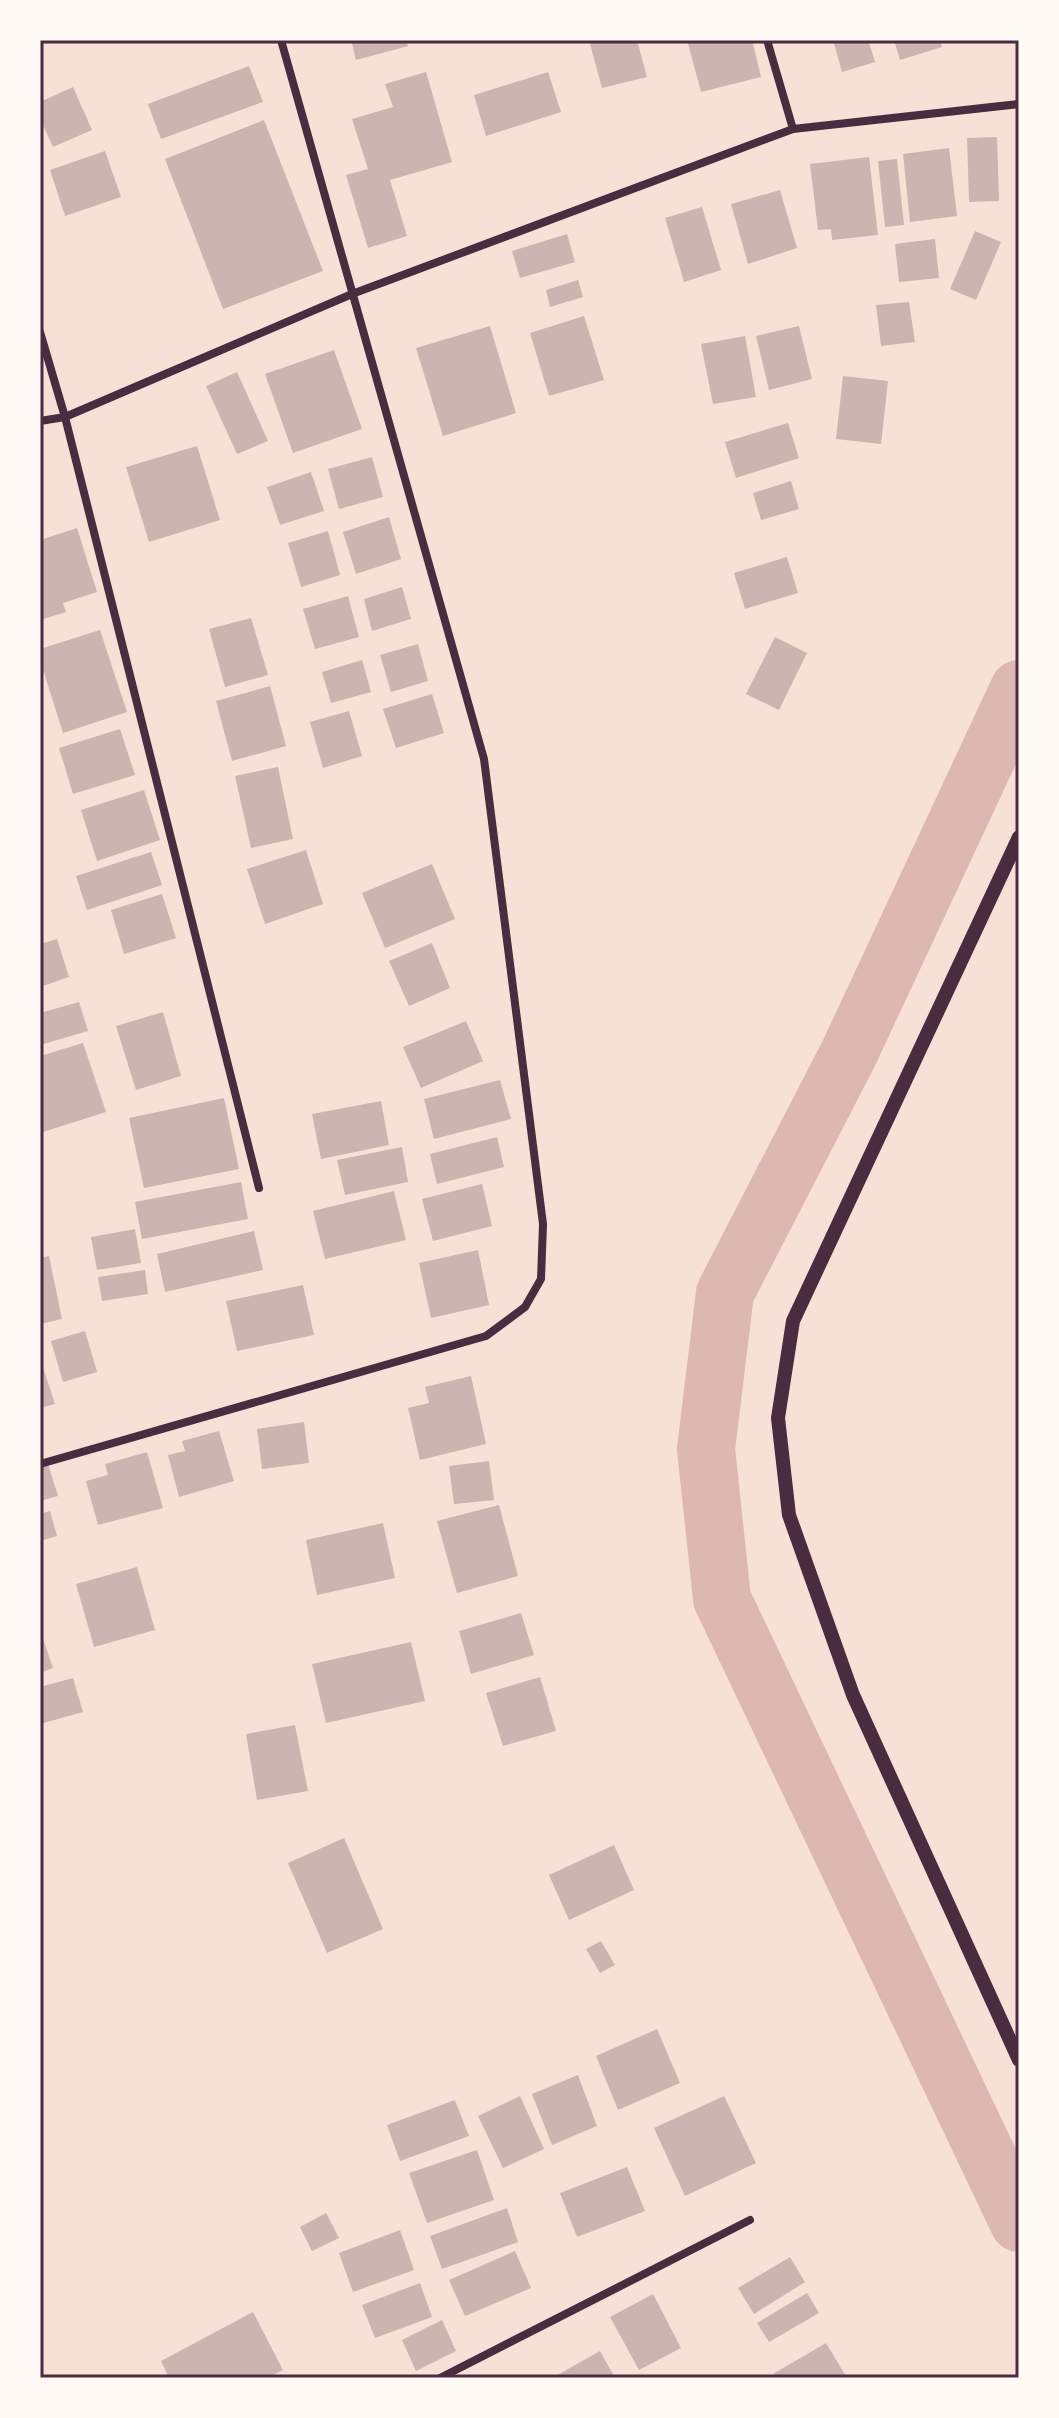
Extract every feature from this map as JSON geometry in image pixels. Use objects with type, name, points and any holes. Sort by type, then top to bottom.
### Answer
[{"type":"street","points":[[40,1464],[486,1336],[525,1307],[541,1279],[543,1224],[484,759],[281,40]]},
{"type":"street","points":[[767,40],[793,129]]},
{"type":"street","points":[[40,421],[65,417],[352,294],[793,129],[1019,104]]},
{"type":"street","points":[[40,332],[65,417],[259,1188]]},
{"type":"street","points":[[1019,837],[793,1321],[778,1418],[789,1515],[853,1695],[1019,2060]]},
{"type":"street","points":[[440,2378],[750,2220]]},
{"type":"building","points":[[351,40],[406,40],[408,46],[356,60]]},
{"type":"building","points":[[589,40],[637,40],[647,77],[602,88]]},
{"type":"building","points":[[687,40],[752,40],[761,77],[701,92]]},
{"type":"building","points":[[833,40],[868,40],[875,62],[842,72]]},
{"type":"building","points":[[894,40],[940,40],[942,47],[900,60]]},
{"type":"building","points":[[249,66],[263,102],[161,139],[148,104]]},
{"type":"building","points":[[426,72],[452,162],[390,180],[407,236],[368,248],[346,175],[368,169],[352,119],[393,107],[385,84]]},
{"type":"building","points":[[548,72],[561,112],[486,136],[474,95]]},
{"type":"building","points":[[73,87],[92,130],[53,147],[40,119],[40,102]]},
{"type":"building","points":[[264,120],[323,271],[223,309],[165,159]]},
{"type":"building","points":[[997,137],[999,201],[969,202],[967,138]]},
{"type":"building","points":[[949,148],[957,216],[910,222],[903,154]]},
{"type":"building","points":[[105,151],[121,197],[65,216],[50,170]]},
{"type":"building","points":[[869,157],[878,235],[832,240],[831,229],[818,230],[810,164]]},
{"type":"building","points":[[897,159],[904,225],[885,227],[878,161]]},
{"type":"building","points":[[780,190],[797,248],[748,264],[731,204]]},
{"type":"building","points":[[702,207],[721,270],[684,282],[665,218]]},
{"type":"building","points":[[975,231],[1001,242],[976,300],[950,289]]},
{"type":"building","points":[[567,234],[575,262],[520,278],[512,251]]},
{"type":"building","points":[[935,239],[939,278],[899,282],[895,244]]},
{"type":"building","points":[[578,280],[583,297],[550,307],[546,290]]},
{"type":"building","points":[[909,302],[915,342],[881,346],[876,305]]},
{"type":"building","points":[[584,316],[604,380],[549,396],[530,333]]},
{"type":"building","points":[[490,326],[516,413],[443,436],[416,348]]},
{"type":"building","points":[[799,326],[812,379],[769,390],[756,336]]},
{"type":"building","points":[[745,336],[756,397],[713,404],[701,344]]},
{"type":"building","points":[[334,350],[362,429],[293,453],[265,374]]},
{"type":"building","points":[[237,372],[268,441],[237,454],[206,386]]},
{"type":"building","points":[[843,376],[888,381],[881,444],[836,439]]},
{"type":"building","points":[[788,423],[799,458],[736,478],[725,442]]},
{"type":"building","points":[[197,446],[220,520],[149,542],[126,467]]},
{"type":"building","points":[[372,457],[383,497],[339,509],[328,469]]},
{"type":"building","points":[[311,472],[324,511],[280,525],[267,487]]},
{"type":"building","points":[[791,481],[799,509],[761,520],[753,493]]},
{"type":"building","points":[[389,517],[401,559],[356,574],[343,532]]},
{"type":"building","points":[[77,528],[97,592],[63,603],[66,612],[40,620],[40,540]]},
{"type":"building","points":[[328,531],[340,575],[301,587],[288,543]]},
{"type":"building","points":[[787,557],[798,593],[745,609],[734,573]]},
{"type":"building","points":[[402,587],[411,619],[372,631],[364,599]]},
{"type":"building","points":[[348,596],[359,637],[315,649],[303,609]]},
{"type":"building","points":[[251,618],[268,675],[225,687],[209,629]]},
{"type":"building","points":[[100,630],[127,712],[63,733],[40,660],[40,649]]},
{"type":"building","points":[[775,637],[807,653],[779,710],[746,694]]},
{"type":"building","points":[[418,644],[428,681],[391,692],[380,655]]},
{"type":"building","points":[[362,660],[371,692],[331,703],[322,672]]},
{"type":"building","points":[[270,686],[286,746],[232,761],[216,701]]},
{"type":"building","points":[[432,694],[444,733],[396,748],[383,709]]},
{"type":"building","points":[[349,711],[362,756],[323,768],[310,722]]},
{"type":"building","points":[[120,729],[135,775],[73,794],[59,748]]},
{"type":"building","points":[[278,767],[293,839],[251,848],[235,776]]},
{"type":"building","points":[[144,790],[160,840],[97,861],[81,810]]},
{"type":"building","points":[[306,850],[323,904],[265,924],[247,869]]},
{"type":"building","points":[[151,852],[162,885],[87,910],[76,876]]},
{"type":"building","points":[[432,864],[455,919],[385,948],[362,893]]},
{"type":"building","points":[[162,894],[176,938],[124,954],[111,910]]},
{"type":"building","points":[[57,939],[69,977],[40,987],[40,944]]},
{"type":"building","points":[[432,943],[450,988],[409,1006],[389,961]]},
{"type":"building","points":[[79,1002],[88,1031],[40,1045],[40,1013]]},
{"type":"building","points":[[163,1012],[181,1076],[136,1090],[116,1026]]},
{"type":"building","points":[[466,1021],[483,1061],[421,1088],[403,1047]]},
{"type":"building","points":[[83,1043],[106,1112],[40,1133],[40,1056]]},
{"type":"building","points":[[500,1080],[511,1119],[434,1139],[424,1099]]},
{"type":"building","points":[[224,1098],[239,1169],[144,1188],[129,1118]]},
{"type":"building","points":[[381,1101],[389,1145],[321,1159],[312,1114]]},
{"type":"building","points":[[497,1137],[504,1167],[437,1184],[430,1154]]},
{"type":"building","points":[[402,1147],[408,1182],[345,1195],[337,1160]]},
{"type":"building","points":[[241,1182],[248,1219],[142,1239],[135,1202]]},
{"type":"building","points":[[482,1184],[492,1226],[433,1241],[422,1199]]},
{"type":"building","points":[[394,1191],[406,1240],[325,1259],[313,1211]]},
{"type":"building","points":[[135,1229],[141,1263],[97,1270],[91,1237]]},
{"type":"building","points":[[254,1231],[263,1270],[165,1292],[157,1254]]},
{"type":"building","points":[[478,1250],[489,1305],[431,1318],[419,1263]]},
{"type":"building","points":[[49,1256],[62,1319],[40,1324],[40,1258]]},
{"type":"building","points":[[145,1270],[148,1294],[102,1301],[98,1277]]},
{"type":"building","points":[[303,1285],[314,1335],[237,1351],[226,1301]]},
{"type":"building","points":[[85,1331],[97,1372],[63,1382],[51,1341]]},
{"type":"building","points":[[40,1358],[55,1404],[40,1408]]},
{"type":"building","points":[[471,1376],[486,1444],[420,1460],[408,1408],[429,1403],[425,1387]]},
{"type":"building","points":[[304,1422],[309,1463],[262,1469],[257,1429]]},
{"type":"building","points":[[219,1431],[234,1481],[179,1497],[168,1455],[185,1451],[182,1441]]},
{"type":"building","points":[[147,1452],[163,1508],[98,1525],[86,1481],[108,1475],[105,1464]]},
{"type":"building","points":[[489,1461],[494,1500],[454,1504],[449,1466]]},
{"type":"building","points":[[48,1464],[58,1496],[40,1501],[40,1466]]},
{"type":"building","points":[[499,1505],[518,1576],[457,1593],[437,1521]]},
{"type":"building","points":[[50,1511],[57,1536],[40,1541],[40,1514]]},
{"type":"building","points":[[383,1523],[395,1578],[317,1595],[306,1540]]},
{"type":"building","points":[[137,1567],[155,1630],[94,1647],[76,1584]]},
{"type":"building","points":[[521,1613],[534,1655],[471,1674],[459,1631]]},
{"type":"building","points":[[40,1630],[53,1668],[40,1673]]},
{"type":"building","points":[[411,1642],[425,1701],[326,1723],[312,1664]]},
{"type":"building","points":[[540,1677],[556,1731],[503,1746],[486,1693]]},
{"type":"building","points":[[73,1678],[83,1712],[40,1724],[40,1687]]},
{"type":"building","points":[[295,1725],[308,1791],[257,1800],[246,1734]]},
{"type":"building","points":[[344,1838],[383,1929],[327,1953],[288,1863]]},
{"type":"building","points":[[614,1845],[634,1890],[569,1920],[549,1875]]},
{"type":"building","points":[[601,1941],[615,1965],[600,1973],[586,1949]]},
{"type":"building","points":[[657,2029],[680,2083],[618,2110],[596,2056]]},
{"type":"building","points":[[578,2075],[597,2126],[552,2145],[532,2094]]},
{"type":"building","points":[[520,2096],[544,2149],[503,2168],[478,2116]]},
{"type":"building","points":[[724,2096],[756,2163],[685,2196],[654,2128]]},
{"type":"building","points":[[455,2100],[469,2136],[400,2161],[387,2125]]},
{"type":"building","points":[[477,2150],[494,2200],[427,2223],[409,2173]]},
{"type":"building","points":[[627,2167],[645,2211],[577,2237],[560,2193]]},
{"type":"building","points":[[507,2208],[518,2242],[442,2269],[430,2236]]},
{"type":"building","points":[[326,2213],[339,2238],[312,2251],[300,2227]]},
{"type":"building","points":[[400,2230],[414,2270],[353,2292],[339,2253]]},
{"type":"building","points":[[515,2251],[531,2288],[465,2316],[449,2280]]},
{"type":"building","points":[[790,2257],[805,2282],[754,2314],[738,2288]]},
{"type":"building","points":[[420,2283],[432,2317],[375,2338],[362,2305]]},
{"type":"building","points":[[807,2293],[819,2313],[769,2342],[757,2323]]},
{"type":"building","points":[[653,2294],[681,2348],[639,2370],[610,2317]]},
{"type":"building","points":[[253,2312],[283,2370],[267,2378],[169,2378],[161,2361]]},
{"type":"building","points":[[442,2320],[456,2351],[416,2371],[402,2340]]},
{"type":"building","points":[[826,2343],[847,2378],[775,2378],[773,2374]]},
{"type":"building","points":[[600,2351],[615,2378],[552,2378]]},
{"type":"waterway","points":[[1019,689],[849,1053],[725,1293],[706,1449],[722,1599],[1019,2223]]}]
